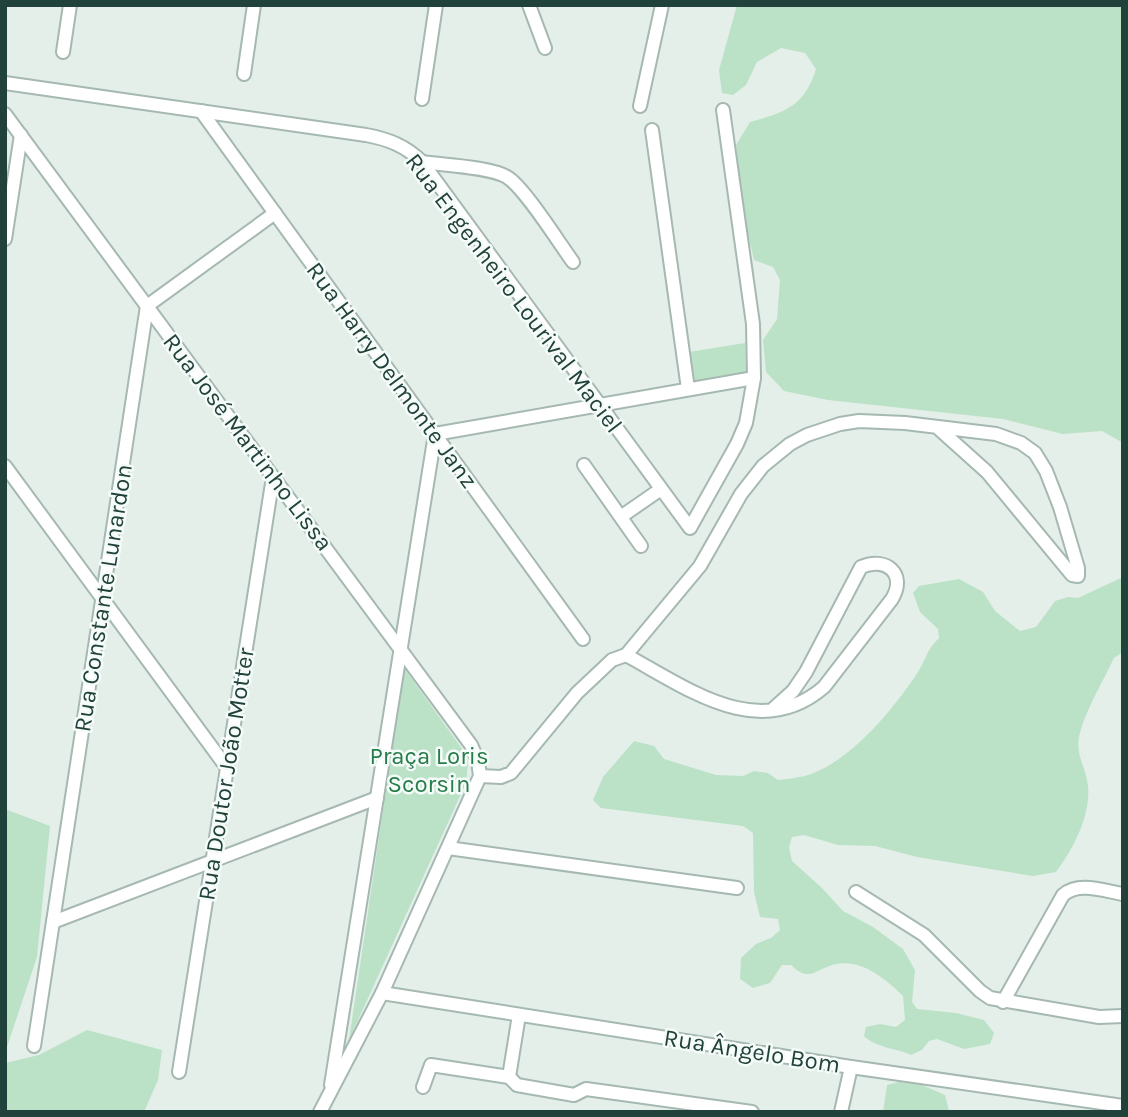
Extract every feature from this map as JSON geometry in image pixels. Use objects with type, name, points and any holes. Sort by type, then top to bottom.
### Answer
[{"type":"street","points":[[63,52],[70,5]]},
{"type":"street","points":[[244,74],[254,5]]},
{"type":"street","points":[[422,99],[436,5]]},
{"type":"street","points":[[529,5],[545,48]]},
{"type":"street","points":[[639,106],[662,5]]},
{"type":"street","name":"Rua Engenheiro Lourival Maciel","points":[[5,83],[383,138],[406,149],[422,162],[690,528],[746,423],[754,378]]},
{"type":"street","points":[[329,1096],[435,434],[754,378],[754,331],[723,110]]},
{"type":"street","name":"Rua Harry Delmonte Janz","points":[[201,111],[583,639]]},
{"type":"street","name":"Rua José Martinho Lissa","points":[[5,114],[401,647],[475,752],[480,776]]},
{"type":"street","points":[[652,130],[688,389]]},
{"type":"street","points":[[5,239],[21,135]]},
{"type":"street","points":[[422,162],[494,172],[508,177],[573,262]]},
{"type":"street","points":[[147,306],[275,213]]},
{"type":"street","name":"Rua Constante Lunardon","points":[[34,1046],[147,306]]},
{"type":"street","points":[[320,1112],[382,993],[480,776],[501,777],[511,773],[577,693],[612,660],[626,656],[700,566],[741,494],[776,453],[807,435],[840,424],[883,421],[996,434],[1021,443],[1035,453],[1046,471],[1060,507],[1078,576],[1072,575],[987,472],[938,428]]},
{"type":"street","points":[[584,465],[641,546]]},
{"type":"street","points":[[5,466],[227,768]]},
{"type":"street","name":"Rua Doutor João Motter","points":[[179,1072],[273,477]]},
{"type":"street","points":[[622,516],[661,489]]},
{"type":"street","points":[[626,656],[720,704],[749,711],[772,710],[789,708],[807,700],[824,687],[896,592],[895,574],[888,566],[879,562],[861,567],[807,673],[793,691],[772,710]]},
{"type":"street","points":[[53,922],[377,797]]},
{"type":"street","points":[[448,848],[737,888]]},
{"type":"street","points":[[1003,1002],[1063,895],[1070,889],[1077,888],[1123,894]]},
{"type":"street","points":[[856,892],[924,935],[990,998],[1100,1017],[1123,1016]]},
{"type":"street","name":"Rua Ângelo Bom","points":[[382,993],[1123,1106]]},
{"type":"street","points":[[509,1077],[519,1015]]},
{"type":"street","points":[[423,1087],[431,1065],[509,1077],[517,1085],[574,1095],[586,1089],[752,1112]]},
{"type":"street","points":[[841,1112],[851,1066]]},
{"type":"green space","points":[[737,5],[1123,5],[1123,443],[1102,431],[1063,434],[1003,419],[828,400],[784,391],[766,372],[763,340],[777,319],[780,280],[773,267],[754,260],[744,217],[736,145],[750,122],[783,111],[799,100],[806,92],[816,69],[805,53],[781,48],[757,62],[746,85],[733,95],[722,93],[719,70]]},
{"type":"green space","points":[[745,343],[746,373],[693,381],[689,352]]},
{"type":"green space","points":[[1123,577],[1123,652],[1114,658],[1082,725],[1078,747],[1087,779],[1087,809],[1074,843],[1056,872],[1033,876],[917,857],[875,846],[838,845],[804,835],[792,837],[789,847],[792,861],[843,911],[873,927],[903,949],[915,970],[912,1002],[917,1009],[956,1013],[984,1020],[994,1033],[990,1044],[964,1049],[937,1039],[929,1041],[922,1050],[911,1055],[869,1040],[864,1036],[866,1027],[880,1024],[896,1027],[905,1020],[903,996],[881,977],[855,964],[836,964],[808,974],[791,965],[782,965],[770,983],[753,988],[740,979],[741,958],[756,944],[771,938],[780,930],[778,919],[760,917],[754,892],[753,833],[743,826],[601,808],[593,800],[603,777],[634,741],[654,746],[664,759],[716,775],[743,776],[754,771],[768,773],[778,780],[788,779],[805,776],[837,760],[868,734],[894,705],[939,638],[938,629],[920,612],[913,593],[919,586],[959,579],[983,592],[995,611],[1020,631],[1036,627],[1055,601],[1068,597],[1078,598]]},
{"type":"green space","name":"Praça Loris Scorsin","points":[[404,668],[465,753],[468,763],[466,783],[349,1040]]},
{"type":"green space","points":[[5,809],[50,826],[37,957],[5,1053]]},
{"type":"green space","points":[[87,1030],[162,1050],[158,1080],[144,1112],[5,1112],[5,1063],[39,1055]]},
{"type":"green space","points":[[899,1082],[922,1085],[945,1095],[949,1111],[883,1112],[887,1085]]}]
